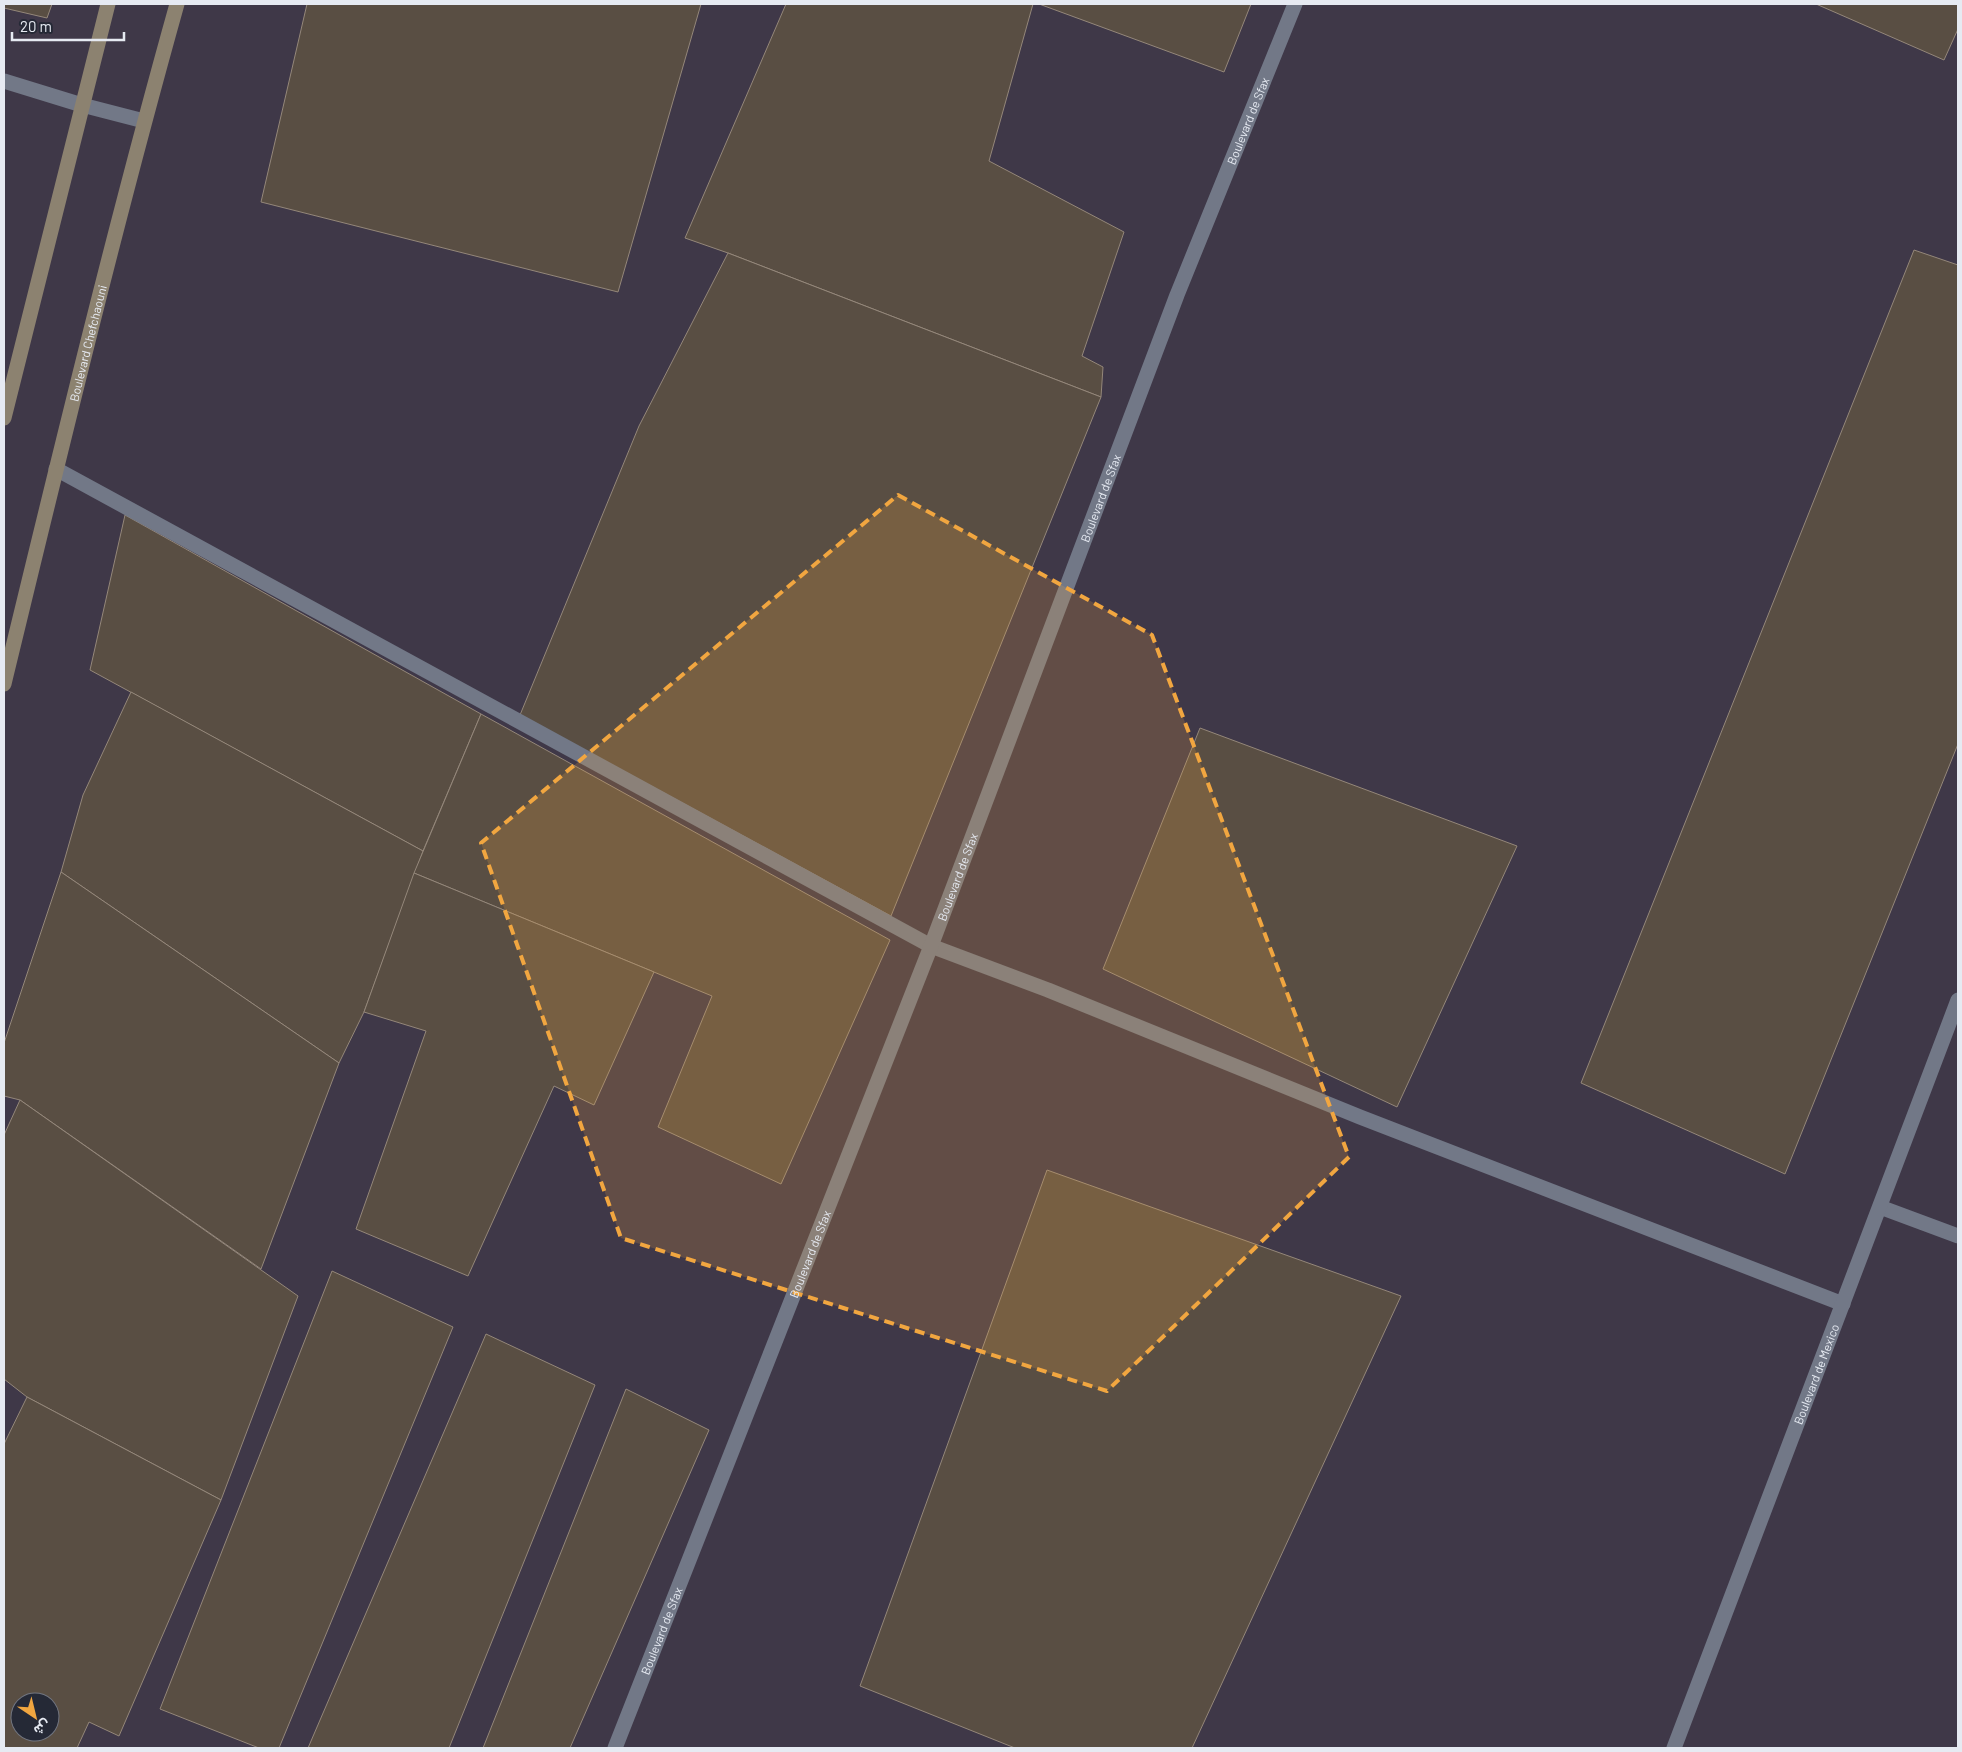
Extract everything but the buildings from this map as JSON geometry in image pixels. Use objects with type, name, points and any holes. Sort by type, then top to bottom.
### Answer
[{"type":"street","points":[[4,418],[108,4]]},
{"type":"street","name":"Boulevard Chefchaouni","points":[[4,684],[144,121],[177,4]]},
{"type":"lane","name":"Boulevard de Sfax","points":[[615,1748],[931,946],[1176,296],[1295,4]]},
{"type":"lane","points":[[4,81],[82,105],[144,121]]},
{"type":"lane","points":[[56,469],[931,946],[1048,990],[1360,1117],[1843,1304]]},
{"type":"lane","name":"Boulevard de Mexico","points":[[1674,1748],[1958,1000]]},
{"type":"lane","points":[[1880,1207],[1958,1236]]},
{"type":"highlighted area","points":[[898,495],[1152,635],[1349,1157],[1107,1391],[621,1238],[481,843]]},
{"type":"shaded area","points":[[4,4],[1958,4],[1958,1748],[4,1748]]}]
